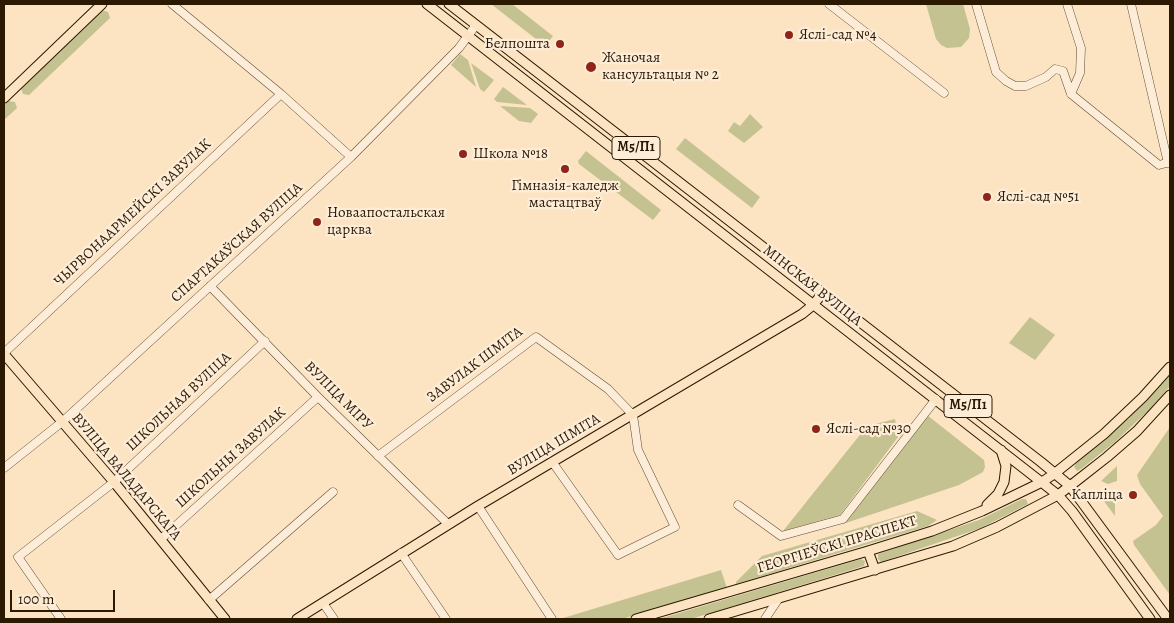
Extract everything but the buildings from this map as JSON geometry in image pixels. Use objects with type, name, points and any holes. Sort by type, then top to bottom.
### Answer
[{"type":"main road","points":[[4,98],[102,4]]},
{"type":"main road","name":"МІНСКАЯ ВУЛІЦА","points":[[428,4],[1058,495],[1150,619]]},
{"type":"main road","name":"МІНСКАЯ ВУЛІЦА","points":[[449,4],[1070,486],[1168,619]]},
{"type":"main road","name":"ВУЛІЦА ШМІТА","points":[[297,619],[448,524],[802,314],[822,294]]},
{"type":"main road","name":"ВУЛІЦА ВАЛАДАРСКАГА","points":[[4,354],[114,482],[225,619]]},
{"type":"main road","name":"ГЕОРГІЕЎСКІ ПРАСПЕКТ","points":[[636,619],[868,551],[932,531],[982,511],[1042,482],[1054,474],[1104,434],[1143,397],[1170,366]]},
{"type":"main road","points":[[709,619],[954,546],[997,527],[1058,495],[1070,486],[1108,457],[1137,431],[1170,395]]},
{"type":"main road","points":[[982,511],[998,494],[1004,482],[1006,466],[1001,450]]},
{"type":"main road","points":[[868,551],[875,570]]},
{"type":"street","points":[[172,4],[352,157]]},
{"type":"street","points":[[829,4],[944,93]]},
{"type":"street","points":[[976,4],[996,72],[1006,81],[1015,86],[1026,86],[1046,77],[1055,69],[1063,71],[1071,94],[1159,165],[1169,163],[1131,4]]},
{"type":"street","points":[[1067,4],[1081,48],[1080,73],[1071,94]]},
{"type":"street","name":"СПАРТАКАЎСКАЯ ВУЛІЦА","points":[[4,468],[62,422],[352,157],[459,48],[476,25]]},
{"type":"street","name":"ЧЫРВОНААРМЕЙСКІ ЗАВУЛАК","points":[[4,354],[280,94]]},
{"type":"street","name":"ВУЛІЦА МІРУ","points":[[210,286],[318,397],[448,524]]},
{"type":"street","name":"ЗАВУЛАК ШМІТА","points":[[378,456],[536,337],[608,389],[632,415]]},
{"type":"street","name":"ШКОЛЬНАЯ ВУЛІЦА","points":[[61,619],[18,557],[114,482],[265,341]]},
{"type":"street","name":"ШКОЛЬНЫ ЗАВУЛАК","points":[[161,540],[318,397]]},
{"type":"street","points":[[738,505],[781,536],[843,519],[936,399]]},
{"type":"street","points":[[553,462],[618,556],[675,528],[638,450],[632,415]]},
{"type":"street","points":[[210,600],[333,492]]},
{"type":"street","points":[[478,506],[552,619]]},
{"type":"street","points":[[401,553],[446,619]]},
{"type":"street","points":[[765,619],[779,598]]},
{"type":"street","points":[[323,603],[334,619]]},
{"type":"shaded area","points":[[491,4],[512,4],[553,36],[545,46]]},
{"type":"shaded area","points":[[926,4],[963,4],[970,29],[969,38],[961,47],[947,48],[936,39]]},
{"type":"shaded area","points":[[102,10],[108,12],[110,18],[29,95],[23,94],[21,88]]},
{"type":"shaded area","points":[[460,54],[468,60],[476,87],[451,65]]},
{"type":"shaded area","points":[[471,63],[494,80],[484,92],[480,89]]},
{"type":"shaded area","points":[[503,87],[527,105],[497,102],[494,99]]},
{"type":"shaded area","points":[[8,101],[15,102],[17,108],[4,120],[4,105]]},
{"type":"shaded area","points":[[500,106],[530,108],[538,114],[531,123],[519,121]]},
{"type":"shaded area","points":[[750,114],[763,127],[744,143],[728,131],[734,122],[740,126]]},
{"type":"shaded area","points":[[685,138],[760,197],[752,208],[676,149]]},
{"type":"shaded area","points":[[586,151],[661,210],[653,220],[579,164],[578,161]]},
{"type":"shaded area","points":[[1030,317],[1055,335],[1035,360],[1009,343]]},
{"type":"shaded area","points":[[1170,374],[1170,386],[1152,407],[1115,442],[1077,471],[1074,467],[1077,461],[1129,418]]},
{"type":"shaded area","points":[[927,415],[984,460],[985,467],[983,472],[959,485],[843,524]]},
{"type":"shaded area","points":[[895,419],[898,437],[840,515],[783,531],[867,426]]},
{"type":"shaded area","points":[[1170,427],[1170,595],[1133,541],[1156,525],[1163,516],[1140,484],[1137,475]]},
{"type":"shaded area","points":[[1117,466],[1117,481],[1108,484],[1101,481]]},
{"type":"shaded area","points":[[1107,496],[1115,504],[1115,516],[1103,500]]},
{"type":"shaded area","points":[[1022,499],[1026,499],[1028,504],[981,528],[881,562],[878,559],[878,554],[979,520]]},
{"type":"shaded area","points":[[917,511],[937,520],[928,526],[736,584],[762,556]]},
{"type":"shaded area","points":[[861,559],[865,561],[864,566],[691,619],[659,619]]},
{"type":"shaded area","points":[[721,570],[727,588],[622,619],[560,619]]},
{"type":"place","name":"Яслі-сад №4","points":[[789,35]]},
{"type":"place","name":"Белпошта","points":[[560,44]]},
{"type":"place","name":"Жаночая кансультацыя № 2","points":[[591,67]]},
{"type":"place","name":"Школа №18","points":[[463,154]]},
{"type":"place","name":"Гімназія-каледж мастацтваў","points":[[565,169]]},
{"type":"place","name":"Яслі-сад №51","points":[[987,197]]},
{"type":"place","name":"Новаапостальская царква","points":[[317,222]]},
{"type":"place","name":"Яслі-сад №30","points":[[816,429]]},
{"type":"place","name":"Капліца","points":[[1133,495]]}]
